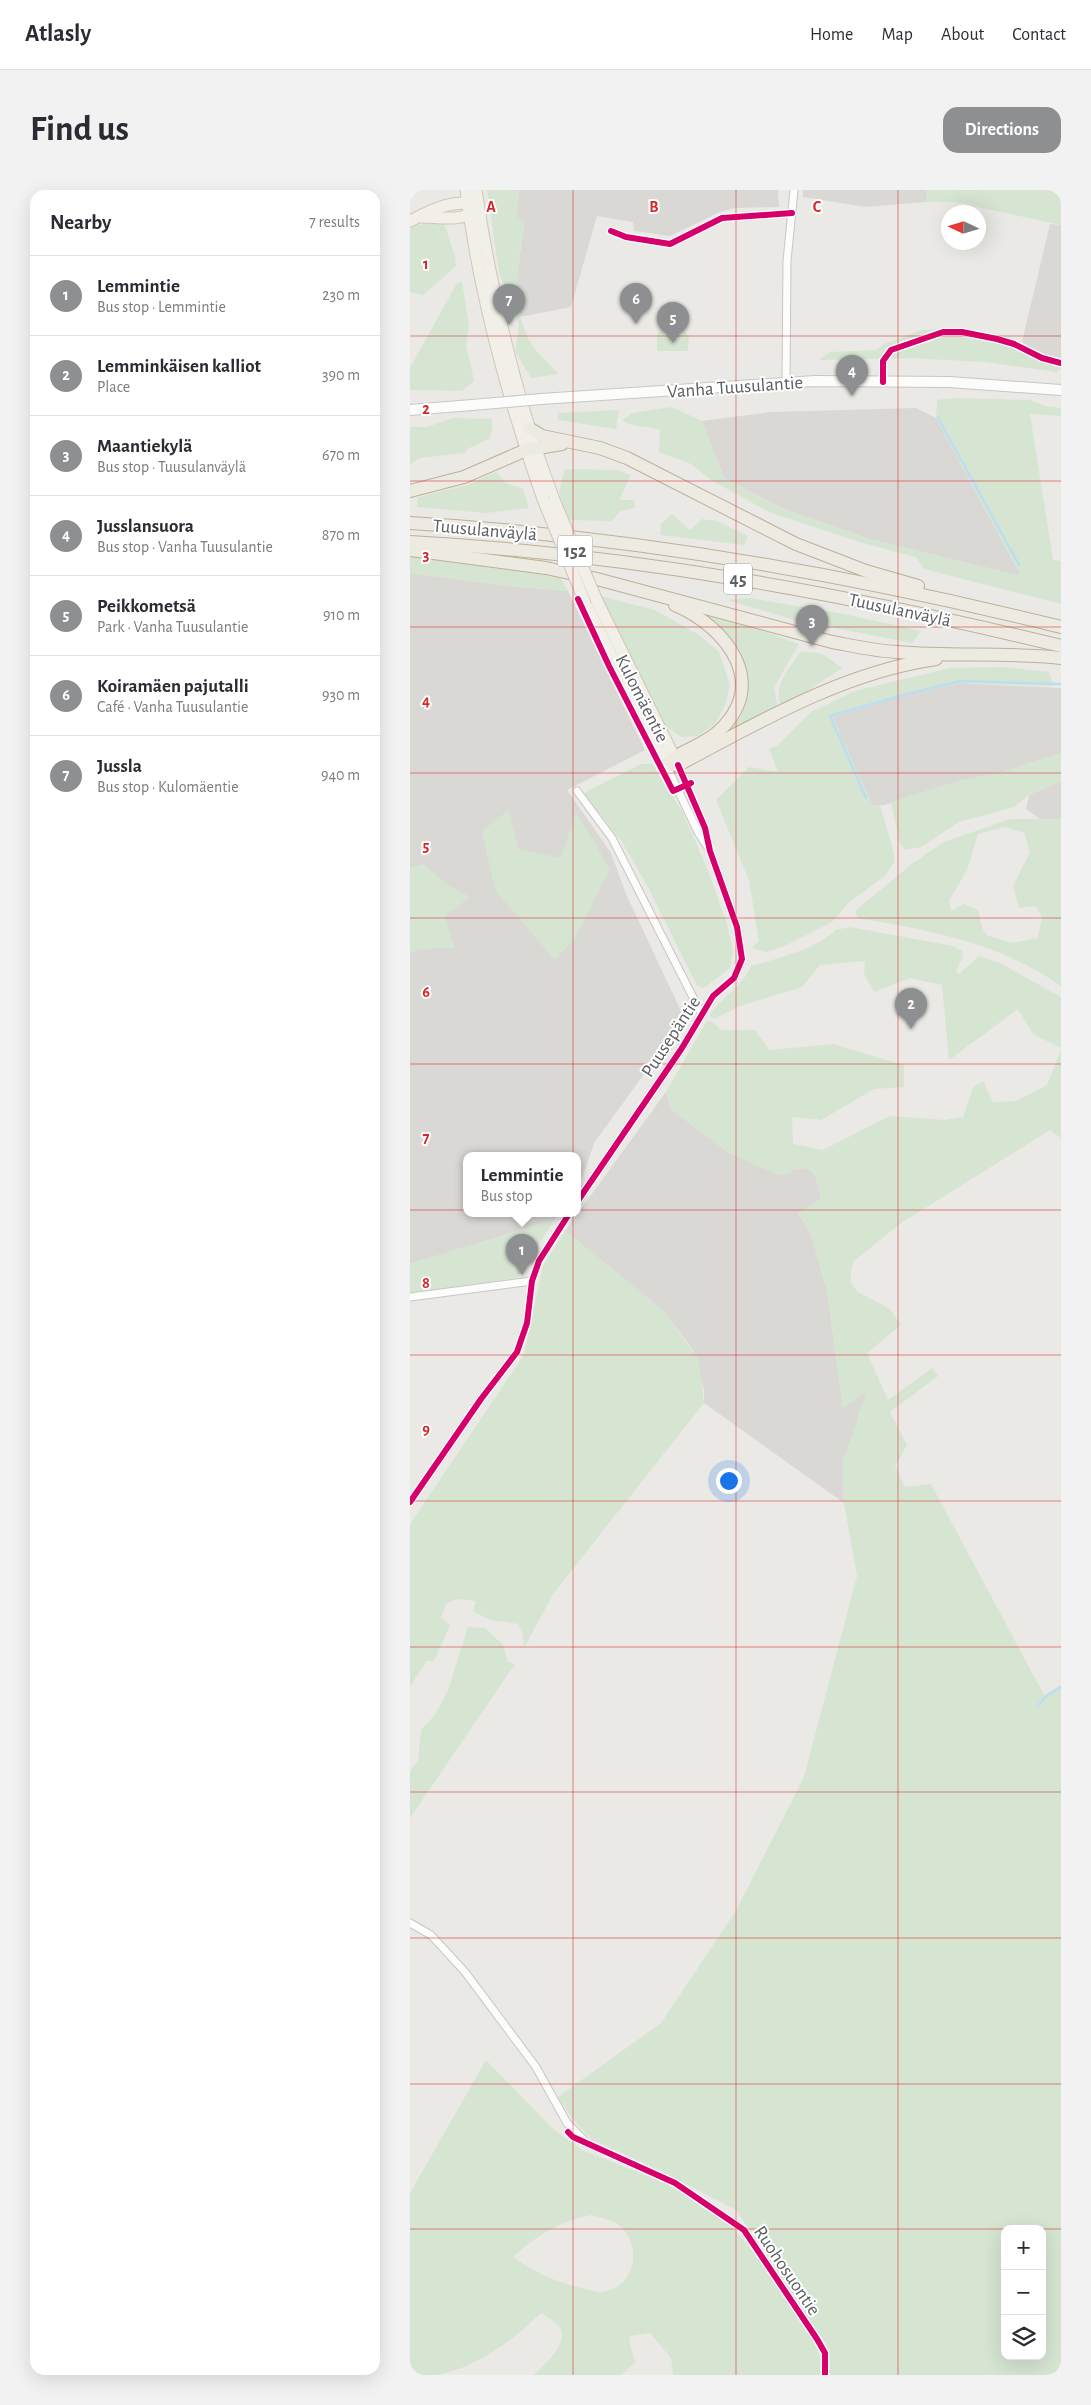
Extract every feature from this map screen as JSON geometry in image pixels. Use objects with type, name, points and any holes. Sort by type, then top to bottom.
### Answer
[{"type":"highway","points":[[529,428],[542,436],[600,448],[627,458],[764,528],[831,558],[1016,616]]},
{"type":"highway","points":[[410,491],[464,477],[530,449],[571,443]]},
{"type":"highway","name":"Tuusulanväylä","points":[[410,523],[544,534],[676,550],[822,574],[1061,627]]},
{"type":"highway","name":"Tuusulanväylä","points":[[410,542],[600,558],[712,575],[881,605],[1061,646]]},
{"type":"highway","points":[[410,550],[546,568],[832,642],[896,652],[1013,654],[1061,658]]},
{"type":"highway","points":[[642,592],[679,607],[716,630],[735,655],[741,676],[739,699],[734,712],[722,730],[673,762]]},
{"type":"highway","points":[[673,762],[839,686],[896,667],[967,654]]},
{"type":"main road","name":"Kulomäentie","points":[[466,190],[510,363],[529,428],[530,449]]},
{"type":"main road","name":"Kulomäentie","points":[[476,190],[472,209],[488,311],[530,449],[584,600],[673,762]]},
{"type":"main road","points":[[414,218],[449,205],[472,209]]},
{"type":"main road","name":"Vanha Tuusulantie","points":[[410,410],[786,382],[949,382],[1061,390]]},
{"type":"main road","name":"Kulomäentie","points":[[549,499],[673,762]]},
{"type":"street","points":[[786,382],[787,261],[794,190]]},
{"type":"street","points":[[610,231],[626,237],[670,244],[722,218],[792,213]]},
{"type":"street","points":[[883,382],[883,361],[891,350],[943,332],[962,332],[997,339],[1014,344],[1042,358],[1061,363]]},
{"type":"street","name":"Puusepäntie","points":[[673,762],[698,832],[710,851]]},
{"type":"street","name":"Puusepäntie","points":[[581,1196],[713,996],[734,978],[742,960],[738,928],[710,851],[705,828],[673,762]]},
{"type":"street","name":"Puusepäntie","points":[[576,791],[620,852],[702,1015]]},
{"type":"street","points":[[410,1502],[481,1399],[517,1352],[527,1323],[532,1281],[546,1248],[567,1217]]},
{"type":"street","points":[[410,1297],[532,1281]]},
{"type":"street","points":[[410,1924],[431,1935],[465,1972],[536,2067],[567,2123],[588,2144]]},
{"type":"street","name":"Ruohosuontie","points":[[568,2132],[573,2137],[675,2183],[744,2230],[817,2339],[824,2354],[825,2375]]},
{"type":"shaded area","points":[[519,190],[778,190],[779,207],[734,208],[720,212],[670,236],[634,231],[633,222],[597,216],[571,307],[520,317],[516,284],[524,224],[516,217]]},
{"type":"shaded area","points":[[803,190],[926,190],[926,202],[866,207],[803,197]]},
{"type":"shaded area","points":[[1050,224],[1061,225],[1061,360],[1045,355],[1022,342]]},
{"type":"shaded area","points":[[916,408],[936,418],[1021,576],[869,539],[779,507],[724,478],[702,421],[771,412]]},
{"type":"shaded area","points":[[410,573],[508,586],[568,591],[645,750],[567,790],[611,853],[626,894],[681,1011],[679,1026],[594,1143],[581,1179],[581,1152],[463,1152],[463,1217],[556,1217],[554,1220],[410,1264]]},
{"type":"shaded area","points":[[959,683],[1061,688],[1061,753],[996,774],[958,781],[884,805],[872,805],[832,717],[906,695]]},
{"type":"shaded area","points":[[1061,781],[1061,819],[1040,819],[1026,809],[1029,795]]},
{"type":"shaded area","points":[[666,1092],[671,1109],[729,1153],[787,1174],[795,1169],[806,1168],[815,1174],[821,1197],[817,1202],[798,1213],[811,1234],[827,1290],[843,1408],[866,1391],[865,1401],[858,1414],[858,1420],[843,1461],[844,1503],[704,1403],[704,1390],[693,1350],[665,1312],[565,1231],[575,1217],[581,1217],[581,1209]]},
{"type":"green space","points":[[487,190],[519,190],[516,217],[524,224],[517,281],[519,310],[531,343],[558,374],[531,378],[515,351],[519,325],[499,272]]},
{"type":"green space","points":[[926,190],[1061,190],[1061,225],[986,209],[986,205],[926,202]]},
{"type":"green space","points":[[436,221],[444,223],[455,256],[456,266],[423,295],[410,292],[410,227]]},
{"type":"green space","points":[[462,282],[469,326],[466,345],[474,381],[462,391],[410,390],[410,368],[457,283]]},
{"type":"green space","points":[[673,321],[689,336],[688,351],[657,351],[657,334]]},
{"type":"green space","points":[[954,329],[1007,336],[1045,355],[1061,360],[1061,369],[1056,372],[985,362],[906,358],[819,360],[830,352],[876,350],[884,344],[922,330]]},
{"type":"green space","points":[[954,398],[1030,400],[1045,406],[1061,408],[1061,416],[1030,414],[1053,560],[1061,561],[1061,604],[924,569],[916,557],[866,544],[771,513],[711,480],[691,464],[659,452],[660,430],[631,425],[622,420],[632,413],[672,407],[702,421],[724,478],[779,507],[869,539],[1021,576],[936,418],[937,400]]},
{"type":"green space","points":[[619,410],[616,429],[558,420],[558,413]]},
{"type":"green space","points":[[453,418],[492,419],[489,439],[467,449],[465,453],[420,458],[410,464],[410,427],[427,427]]},
{"type":"green space","points":[[565,469],[617,470],[631,475],[619,500],[634,500],[635,508],[620,511],[612,521],[568,520],[559,492]]},
{"type":"green space","points":[[496,472],[506,483],[523,489],[529,508],[486,513],[417,507],[418,497],[467,485]]},
{"type":"green space","points":[[672,514],[690,530],[702,519],[717,521],[748,536],[744,545],[660,535],[661,524]]},
{"type":"green space","points":[[410,555],[560,577],[568,591],[508,586],[410,573]]},
{"type":"green space","points":[[600,596],[655,610],[699,635],[719,652],[730,685],[725,705],[715,724],[698,736],[681,737],[663,724]]},
{"type":"green space","points":[[750,598],[844,614],[921,631],[912,643],[799,621],[727,600]]},
{"type":"green space","points":[[692,610],[740,623],[799,644],[774,687],[778,710],[723,739],[743,674]]},
{"type":"green space","points":[[800,652],[821,653],[842,668],[798,697],[780,704],[779,689],[781,683]]},
{"type":"green space","points":[[1003,667],[1049,672],[1053,686],[959,683],[906,695],[833,717],[872,805],[880,805],[894,853],[894,862],[885,876],[848,903],[832,922],[785,946],[766,952],[752,948],[759,941],[749,880],[716,800],[749,767],[778,772],[769,749],[778,745],[811,712],[855,691],[950,668]]},
{"type":"green space","points":[[1061,753],[1061,781],[1029,795],[1014,807],[959,822],[921,847],[905,850],[899,842],[891,802],[958,781],[996,774]]},
{"type":"green space","points":[[641,764],[652,764],[682,811],[707,868],[727,924],[733,951],[730,968],[704,988],[697,986],[648,887],[622,842],[585,794],[587,791]]},
{"type":"green space","points":[[509,810],[518,849],[561,858],[576,812],[610,869],[576,937],[555,960],[495,890],[482,831]]},
{"type":"green space","points":[[1010,819],[1061,819],[1061,986],[1013,959],[964,940],[858,918],[855,912],[862,905],[913,863],[944,842]],"holes":[[[1005,827],[1024,833],[1030,852],[1013,886],[1019,908],[1035,906],[1042,917],[1038,938],[1011,943],[986,935],[981,925],[978,910],[964,904],[951,911],[949,901],[967,870],[978,834]]]},
{"type":"green space","points":[[423,864],[448,885],[470,897],[445,916],[455,948],[419,949],[410,953],[410,868]]},
{"type":"green space","points":[[850,927],[953,946],[962,951],[963,956],[956,971],[959,974],[979,956],[1000,963],[1061,997],[1061,1048],[1033,1034],[1018,1009],[949,1060],[942,985],[910,978],[874,992],[864,974],[865,961],[820,965],[802,987],[740,1006],[714,1019],[710,1015],[738,986],[751,966],[784,957],[807,948],[818,943],[835,930]]},
{"type":"green space","points":[[707,1021],[713,1022],[721,1030],[755,1030],[769,1050],[833,1044],[904,1065],[904,1087],[874,1089],[821,1120],[792,1117],[793,1144],[823,1150],[890,1116],[944,1120],[963,1117],[973,1088],[983,1081],[993,1102],[1016,1101],[1047,1085],[1061,1050],[1061,1138],[1050,1130],[901,1223],[854,1261],[851,1270],[851,1283],[858,1292],[890,1309],[901,1325],[867,1353],[888,1400],[932,1368],[938,1376],[890,1412],[907,1445],[895,1466],[905,1487],[931,1484],[1044,1695],[1061,1685],[1061,2375],[829,2375],[826,2344],[736,2210],[661,2171],[591,2139],[571,2117],[558,2097],[661,2023],[736,1911],[804,1777],[857,1576],[844,1503],[843,1461],[866,1392],[843,1408],[827,1290],[811,1234],[798,1212],[817,1202],[821,1197],[815,1174],[806,1168],[795,1169],[787,1174],[778,1175],[729,1153],[671,1109],[666,1092]]},
{"type":"green space","points":[[554,1220],[517,1278],[410,1294],[410,1264]]},
{"type":"green space","points":[[565,1231],[665,1312],[699,1360],[704,1403],[553,1594],[524,1648],[523,1634],[518,1624],[490,1620],[473,1611],[476,1601],[456,1599],[446,1604],[441,1618],[450,1625],[434,1661],[427,1661],[410,1686],[410,1524],[524,1355],[543,1266]]},
{"type":"green space","points":[[468,1627],[485,1628],[503,1645],[508,1662],[515,1664],[410,1818],[410,1771],[418,1761],[421,1730],[434,1716],[448,1691]]},
{"type":"green space","points":[[486,2060],[553,2129],[582,2150],[665,2183],[727,2221],[751,2249],[812,2339],[822,2359],[821,2375],[673,2375],[671,2358],[650,2333],[629,2336],[636,2362],[621,2375],[534,2375],[554,2354],[561,2341],[562,2334],[557,2324],[541,2313],[519,2333],[494,2351],[466,2366],[437,2375],[410,2375],[410,2193]],"holes":[[[592,2215],[617,2224],[628,2235],[633,2257],[627,2278],[619,2285],[609,2290],[597,2292],[588,2290],[560,2282],[536,2272],[513,2257],[531,2242],[559,2225]]]},
{"type":"waterway","points":[[938,418],[1019,565]]},
{"type":"waterway","points":[[866,798],[830,716],[960,681],[1061,684]]},
{"type":"waterway","points":[[1038,1706],[1045,1697],[1061,1687]]},
{"type":"cycle path","points":[[611,231],[626,237],[670,244],[722,218],[792,213]]},
{"type":"cycle path","points":[[883,382],[883,361],[891,350],[943,332],[962,332],[997,339],[1014,344],[1042,358],[1061,363]]},
{"type":"cycle path","points":[[578,599],[609,666],[673,791],[691,783]]},
{"type":"cycle path","points":[[581,1196],[682,1048],[713,996],[734,978],[742,959],[737,927],[710,851],[705,828],[678,765]]},
{"type":"cycle path","points":[[410,1502],[481,1399],[517,1352],[527,1323],[532,1281],[539,1261],[567,1217]]},
{"type":"cycle path","points":[[568,2132],[573,2137],[675,2183],[744,2230],[825,2353],[825,2375]]},
{"type":"place","name":"Koiramäen pajutalli","points":[[636,324]]},
{"type":"place","name":"Jussla","points":[[509,325]]},
{"type":"place","name":"Peikkometsä","points":[[673,343]]},
{"type":"place","name":"Jusslansuora","points":[[852,396]]},
{"type":"place","name":"Maantiekylä","points":[[812,646]]},
{"type":"place","name":"Lemminkäisen kalliot","points":[[911,1029]]},
{"type":"place","name":"Lemmintie","points":[[522,1275]]}]
